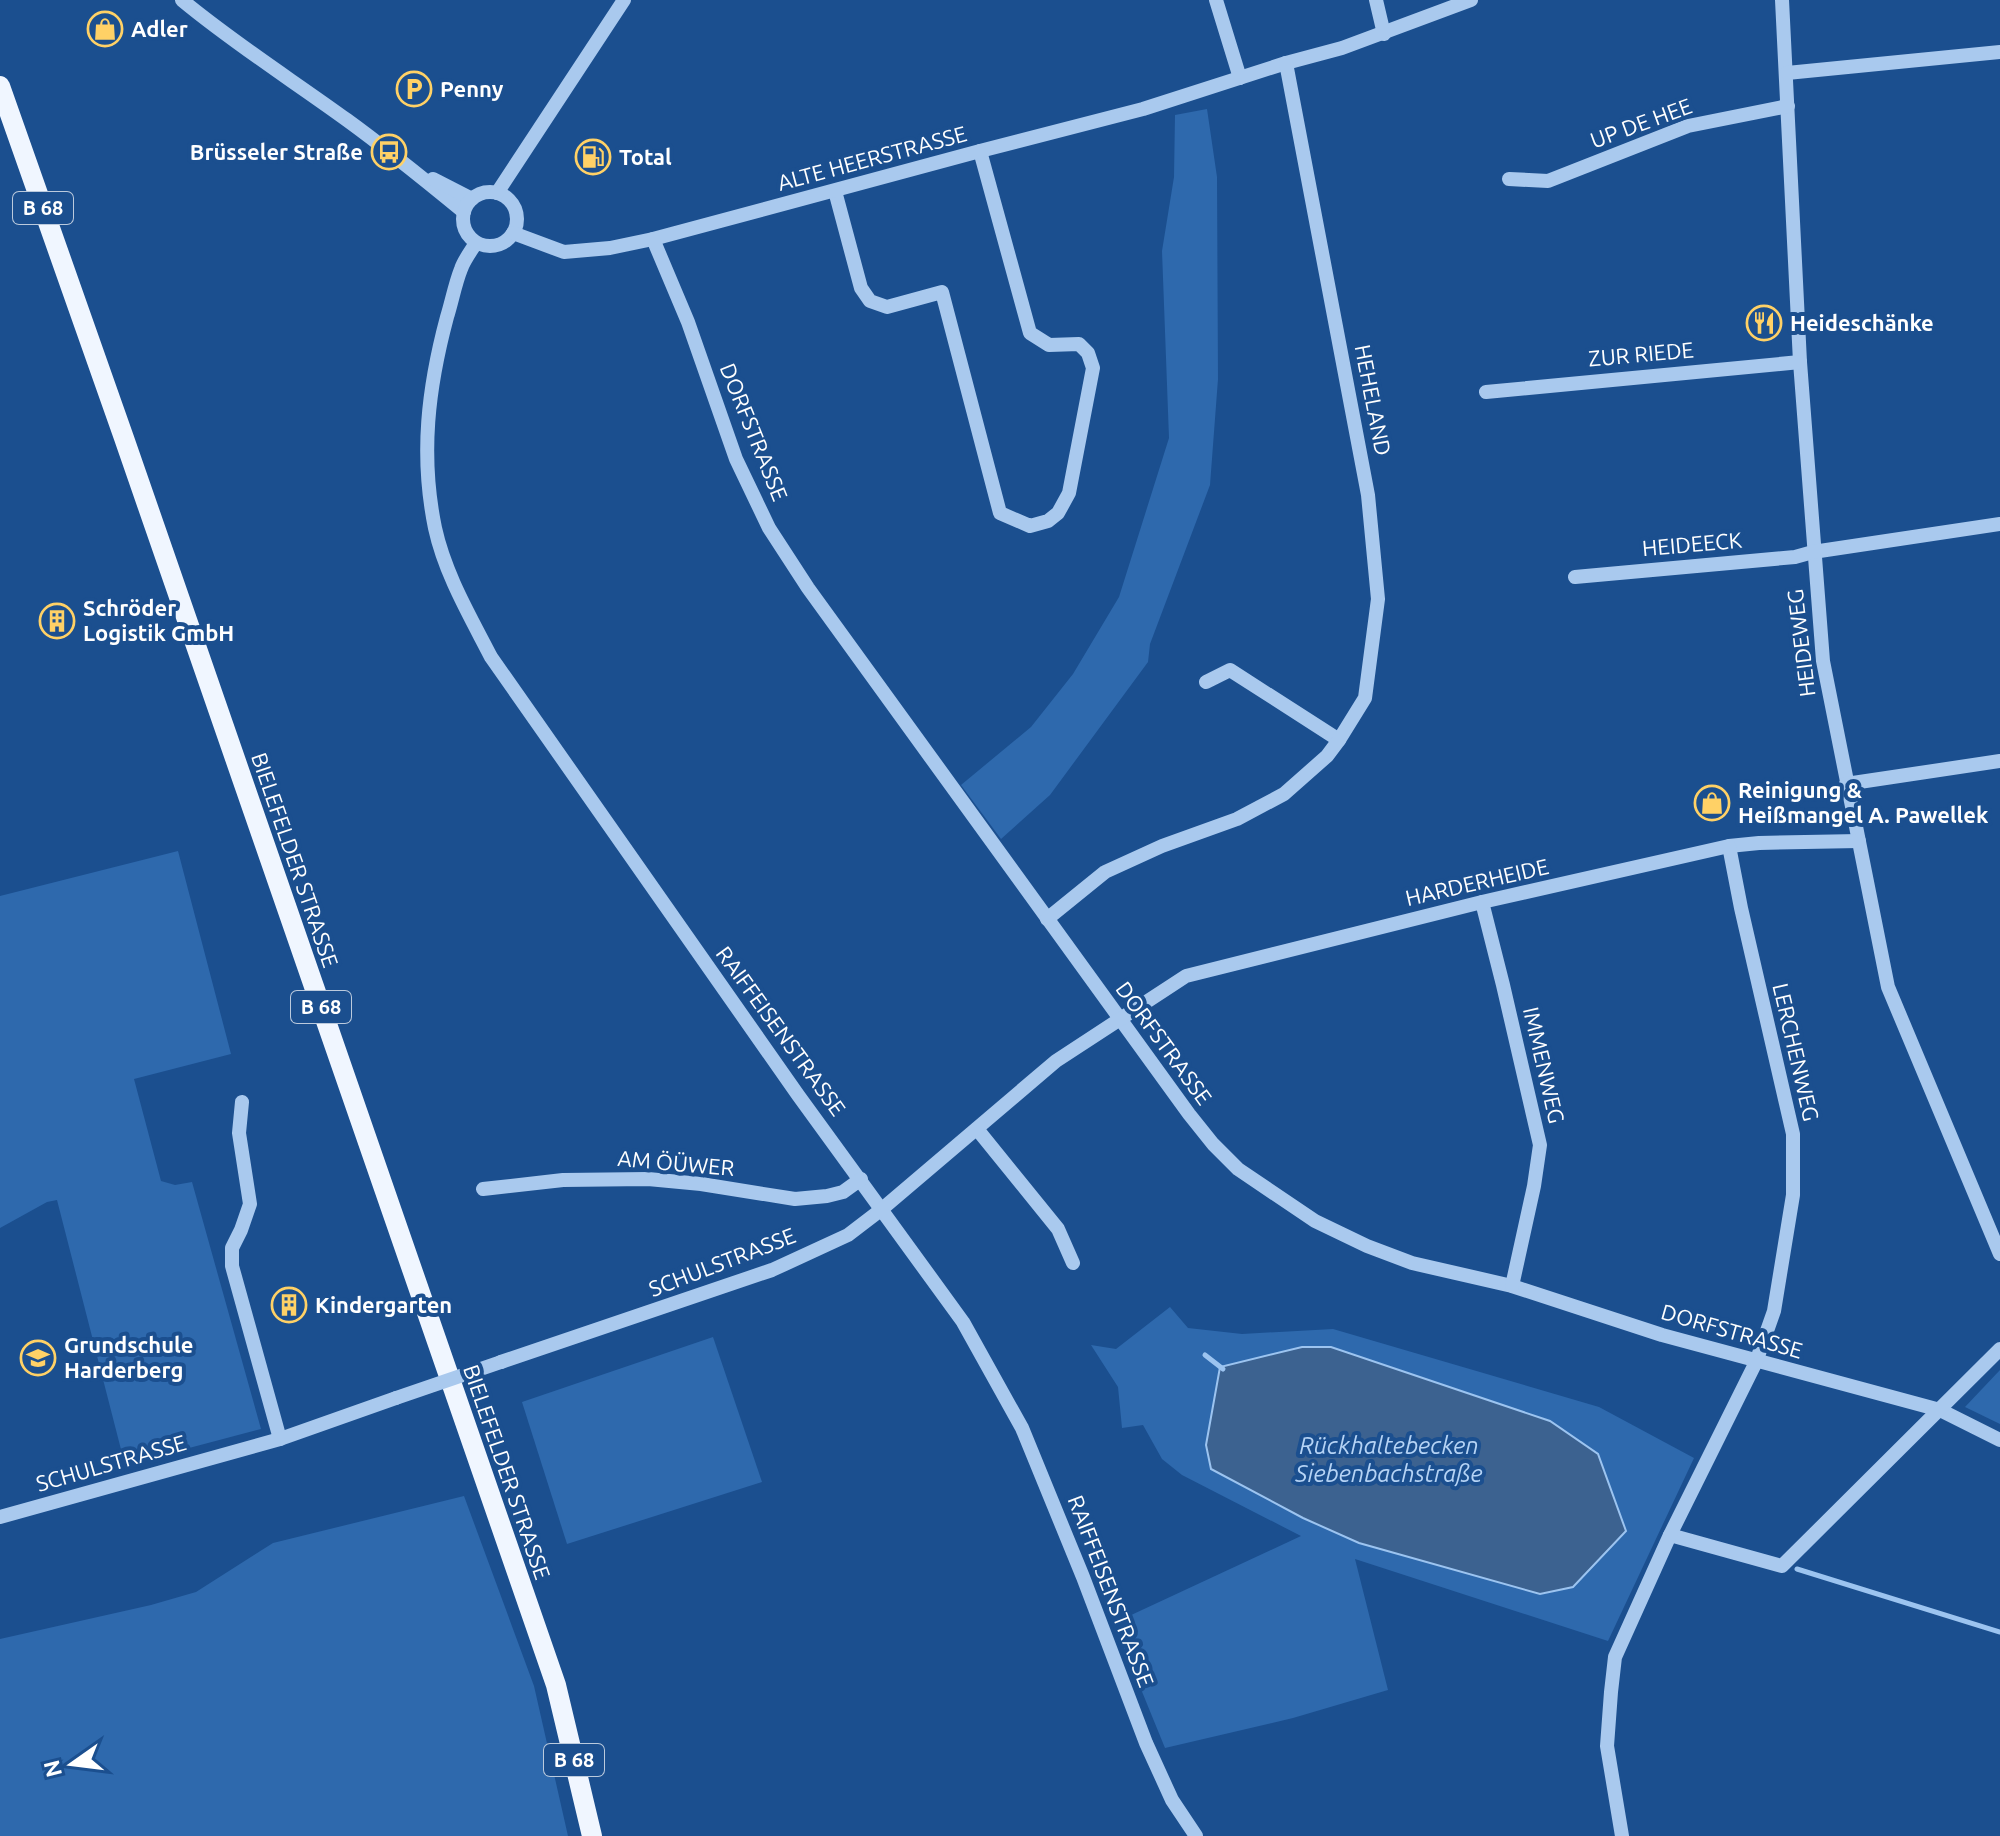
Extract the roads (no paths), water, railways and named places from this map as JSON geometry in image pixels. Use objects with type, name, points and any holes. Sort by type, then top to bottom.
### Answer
[{"type":"main road","name":"BIELEFELDER STRASSE","points":[[0,86],[556,1685],[592,1836]]},
{"type":"street","points":[[182,0],[409,167],[468,205]]},
{"type":"street","points":[[497,193],[624,0]]},
{"type":"street","points":[[1216,0],[1240,78]]},
{"type":"street","points":[[1376,0],[1384,34]]},
{"type":"street","name":"ALTE HEERSTRASSE","points":[[513,233],[564,252],[610,248],[653,239],[1143,109],[1342,48],[1471,0]]},
{"type":"street","name":"HEIDEWEG","points":[[1782,0],[1800,362],[1823,661],[1888,987],[2000,1254]]},
{"type":"street","points":[[1787,73],[2000,52]]},
{"type":"street","name":"HEHELAND","points":[[1047,919],[1105,872],[1162,846],[1237,819],[1284,794],[1327,756],[1365,698],[1378,599],[1368,495],[1286,63]]},
{"type":"street","name":"UP DE HEE","points":[[1509,179],[1548,181],[1688,126],[1788,106]]},
{"type":"street","points":[[835,191],[861,288],[870,301],[887,307],[942,292],[1000,513],[1030,526],[1048,521],[1058,513],[1069,493],[1093,368],[1088,353],[1079,344],[1049,345],[1030,333],[980,151]]},
{"type":"street","points":[[497,193],[511,202],[517,217],[508,240],[484,246],[469,237],[465,229],[468,205],[479,194],[497,193]]},
{"type":"street","name":"DORFSTRASSE","points":[[653,239],[688,322],[736,459],[769,528],[808,588],[1189,1114],[1238,1169],[1315,1221],[1412,1263],[1512,1286],[1662,1335],[1940,1410],[2000,1440]]},
{"type":"street","name":"RAIFFEISENSTRASSE","points":[[476,243],[457,282],[440,344],[428,412],[427,470],[436,530],[452,580],[491,657],[798,1095],[963,1322],[1022,1428],[1146,1743],[1172,1800],[1196,1836]]},
{"type":"street","name":"ZUR RIEDE","points":[[1486,392],[1800,362]]},
{"type":"street","name":"HEIDEECK","points":[[1575,577],[1795,557],[2000,524]]},
{"type":"street","points":[[1206,682],[1230,670],[1339,740]]},
{"type":"street","points":[[1846,784],[2000,761]]},
{"type":"street","name":"HARDERHEIDE","points":[[1120,1018],[1186,976],[1482,902],[1729,846],[1859,841]]},
{"type":"street","name":"LERCHENWEG","points":[[1622,1836],[1607,1746],[1615,1657],[1670,1535],[1756,1362],[1774,1311],[1793,1195],[1793,1134],[1729,846]]},
{"type":"street","name":"IMMENWEG","points":[[1482,902],[1540,1145],[1512,1286]]},
{"type":"street","name":"SCHULSTRASSE","points":[[0,1517],[280,1439],[772,1270],[848,1235],[1056,1061],[1120,1018]]},
{"type":"street","points":[[242,1102],[239,1133],[250,1204],[232,1248],[232,1266],[280,1439]]},
{"type":"street","points":[[977,1129],[1058,1229],[1073,1263]]},
{"type":"street","name":"AM ÖÜWER","points":[[483,1189],[563,1180],[648,1179],[795,1199],[843,1192],[861,1179]]},
{"type":"street","points":[[1670,1535],[1782,1566],[2000,1349]]},
{"type":"water","name":"Rückhaltebecken Siebenbachstraße","points":[[1302,1347],[1331,1347],[1550,1421],[1598,1454],[1626,1531],[1573,1587],[1540,1594],[1359,1543],[1303,1518],[1211,1469],[1206,1445],[1220,1367]]},
{"type":"waterway","points":[[1205,1355],[1223,1369]]},
{"type":"waterway","points":[[1797,1569],[2000,1632]]},
{"type":"place","name":"Adler","points":[[105,29]]},
{"type":"place","name":"Penny","points":[[414,89]]},
{"type":"place","name":"Brüsseler Straße","points":[[389,152]]},
{"type":"place","name":"Total","points":[[593,157]]},
{"type":"place","name":"Heideschänke","points":[[1764,323]]},
{"type":"place","name":"Schröder Logistik GmbH","points":[[57,621]]},
{"type":"place","name":"Reinigung & Heißmangel A. Pawellek","points":[[1712,803]]},
{"type":"place","name":"Kindergarten","points":[[289,1305]]},
{"type":"place","name":"Grundschule Harderberg","points":[[38,1358]]}]
